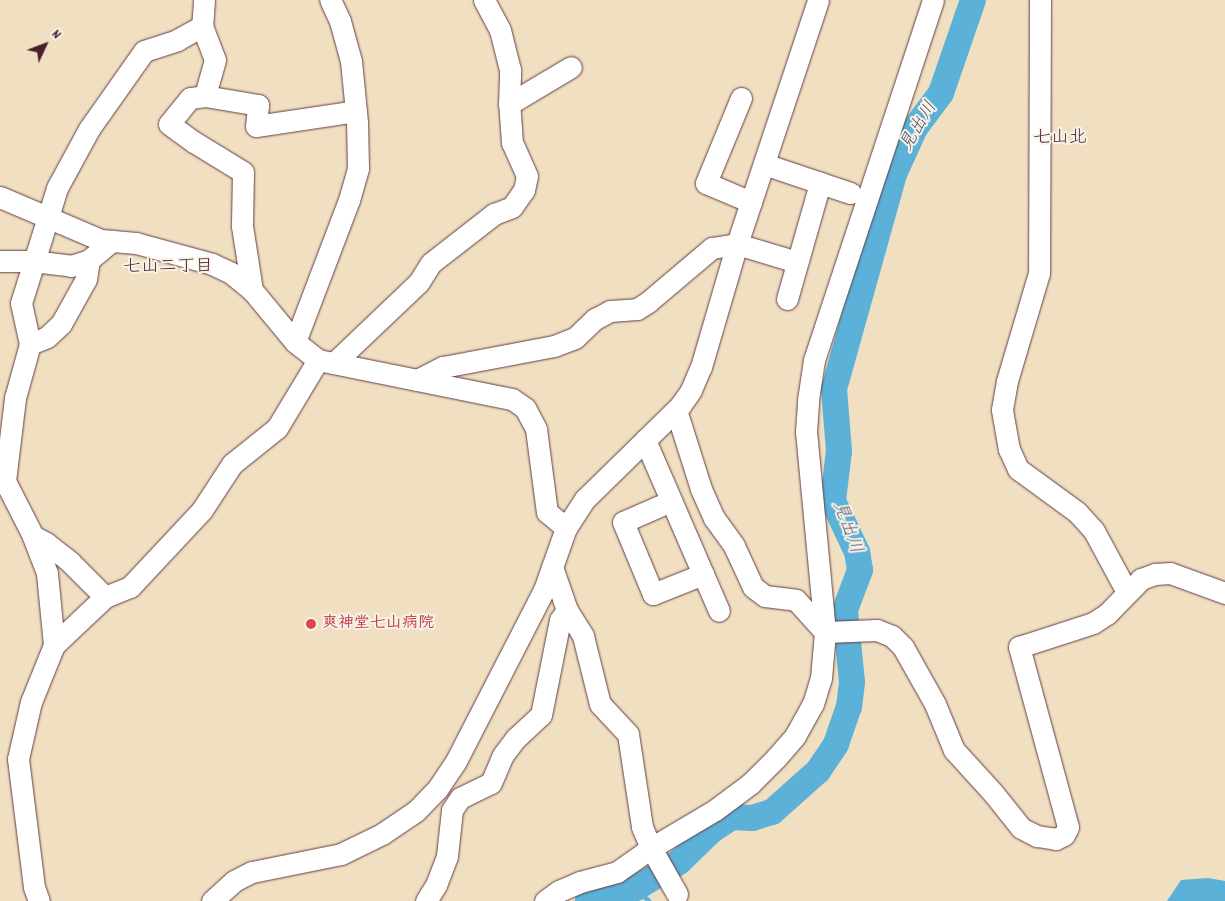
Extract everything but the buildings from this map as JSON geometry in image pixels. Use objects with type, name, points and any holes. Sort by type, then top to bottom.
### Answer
[{"type":"street","points":[[204,0],[202,26],[215,60],[205,96]]},
{"type":"street","points":[[296,342],[349,200],[358,168],[356,111],[351,61],[340,21],[330,0]]},
{"type":"street","points":[[39,901],[33,878],[18,759],[31,702],[54,645],[105,596],[130,587],[202,510],[232,464],[277,428],[326,361],[419,282],[431,263],[494,214],[512,207],[524,190],[527,176],[512,143],[509,104],[510,70],[500,30],[484,0]]},
{"type":"street","points":[[212,901],[234,881],[252,872],[341,854],[382,834],[416,811],[438,788],[456,761],[544,590],[566,528],[585,499],[676,410],[691,390],[701,367],[737,244],[818,0]]},
{"type":"street","points":[[544,901],[558,891],[580,882],[617,872],[651,848],[715,810],[750,784],[795,736],[813,704],[821,678],[825,632],[806,432],[813,368],[831,306],[933,0]]},
{"type":"street","points":[[1040,0],[1040,273],[1007,381],[1002,410],[1009,449],[1018,469],[1077,512],[1094,531],[1127,592]]},
{"type":"street","points":[[54,645],[47,573],[32,536],[5,481],[15,398],[30,344],[21,302],[46,217],[57,188],[89,129],[144,52],[177,40],[202,26]]},
{"type":"street","points":[[509,104],[571,67]]},
{"type":"street","points":[[252,290],[242,226],[243,172],[169,124],[190,98],[205,96],[258,105],[256,126],[356,111]]},
{"type":"street","points":[[741,98],[706,183],[751,202]]},
{"type":"street","points":[[764,164],[850,193]]},
{"type":"street","points":[[787,299],[820,183]]},
{"type":"street","points":[[0,197],[101,240],[136,243],[212,264],[231,273],[252,290],[296,342],[326,361],[512,399],[525,408],[536,429],[547,512],[566,528]]},
{"type":"street","points":[[0,261],[34,260],[71,266],[89,260],[112,241]]},
{"type":"street","points":[[417,380],[443,367],[554,346],[575,338],[595,319],[610,311],[636,310],[712,248],[737,244],[797,262]]},
{"type":"street","points":[[30,344],[46,338],[61,324],[86,279],[89,260]]},
{"type":"street","points":[[676,410],[701,489],[714,518],[734,546],[753,587],[765,596],[796,600],[825,632],[872,631],[892,636],[903,647],[935,704],[954,750],[994,794],[1021,828],[1037,836],[1056,839],[1064,835],[1068,827],[1067,815],[1019,647],[1093,623],[1107,614],[1141,579],[1155,574],[1170,573],[1225,593]]},
{"type":"street","points":[[645,440],[719,611]]},
{"type":"street","points":[[671,501],[623,522],[654,594],[703,574]]},
{"type":"street","points":[[32,536],[70,562],[105,596]]},
{"type":"street","points":[[552,567],[567,610],[583,636],[600,704],[628,734],[642,827],[651,848],[677,894]]},
{"type":"street","points":[[426,901],[436,885],[447,856],[452,810],[460,798],[491,783],[503,755],[516,738],[541,715],[556,636],[560,620],[567,610]]},
{"type":"street","points":[[438,788],[457,803]]},
{"type":"water","points":[[1208,878],[1225,881],[1225,901],[1167,901],[1181,880]]},
{"type":"waterway","name":"見出川","points":[[588,901],[636,888],[679,862],[712,830],[732,817],[752,818],[772,812],[818,771],[836,744],[849,707],[852,682],[845,610],[860,570],[857,552],[833,501],[839,451],[834,389],[894,174],[915,128],[941,93],[973,0]]},
{"type":"waterway","points":[[636,888],[649,901]]},
{"type":"place","name":"爽神堂七山病院","points":[[311,624]]},
{"type":"district","name":"七山北","points":[[1060,139]]},
{"type":"district","name":"七山二丁目","points":[[168,268]]}]
